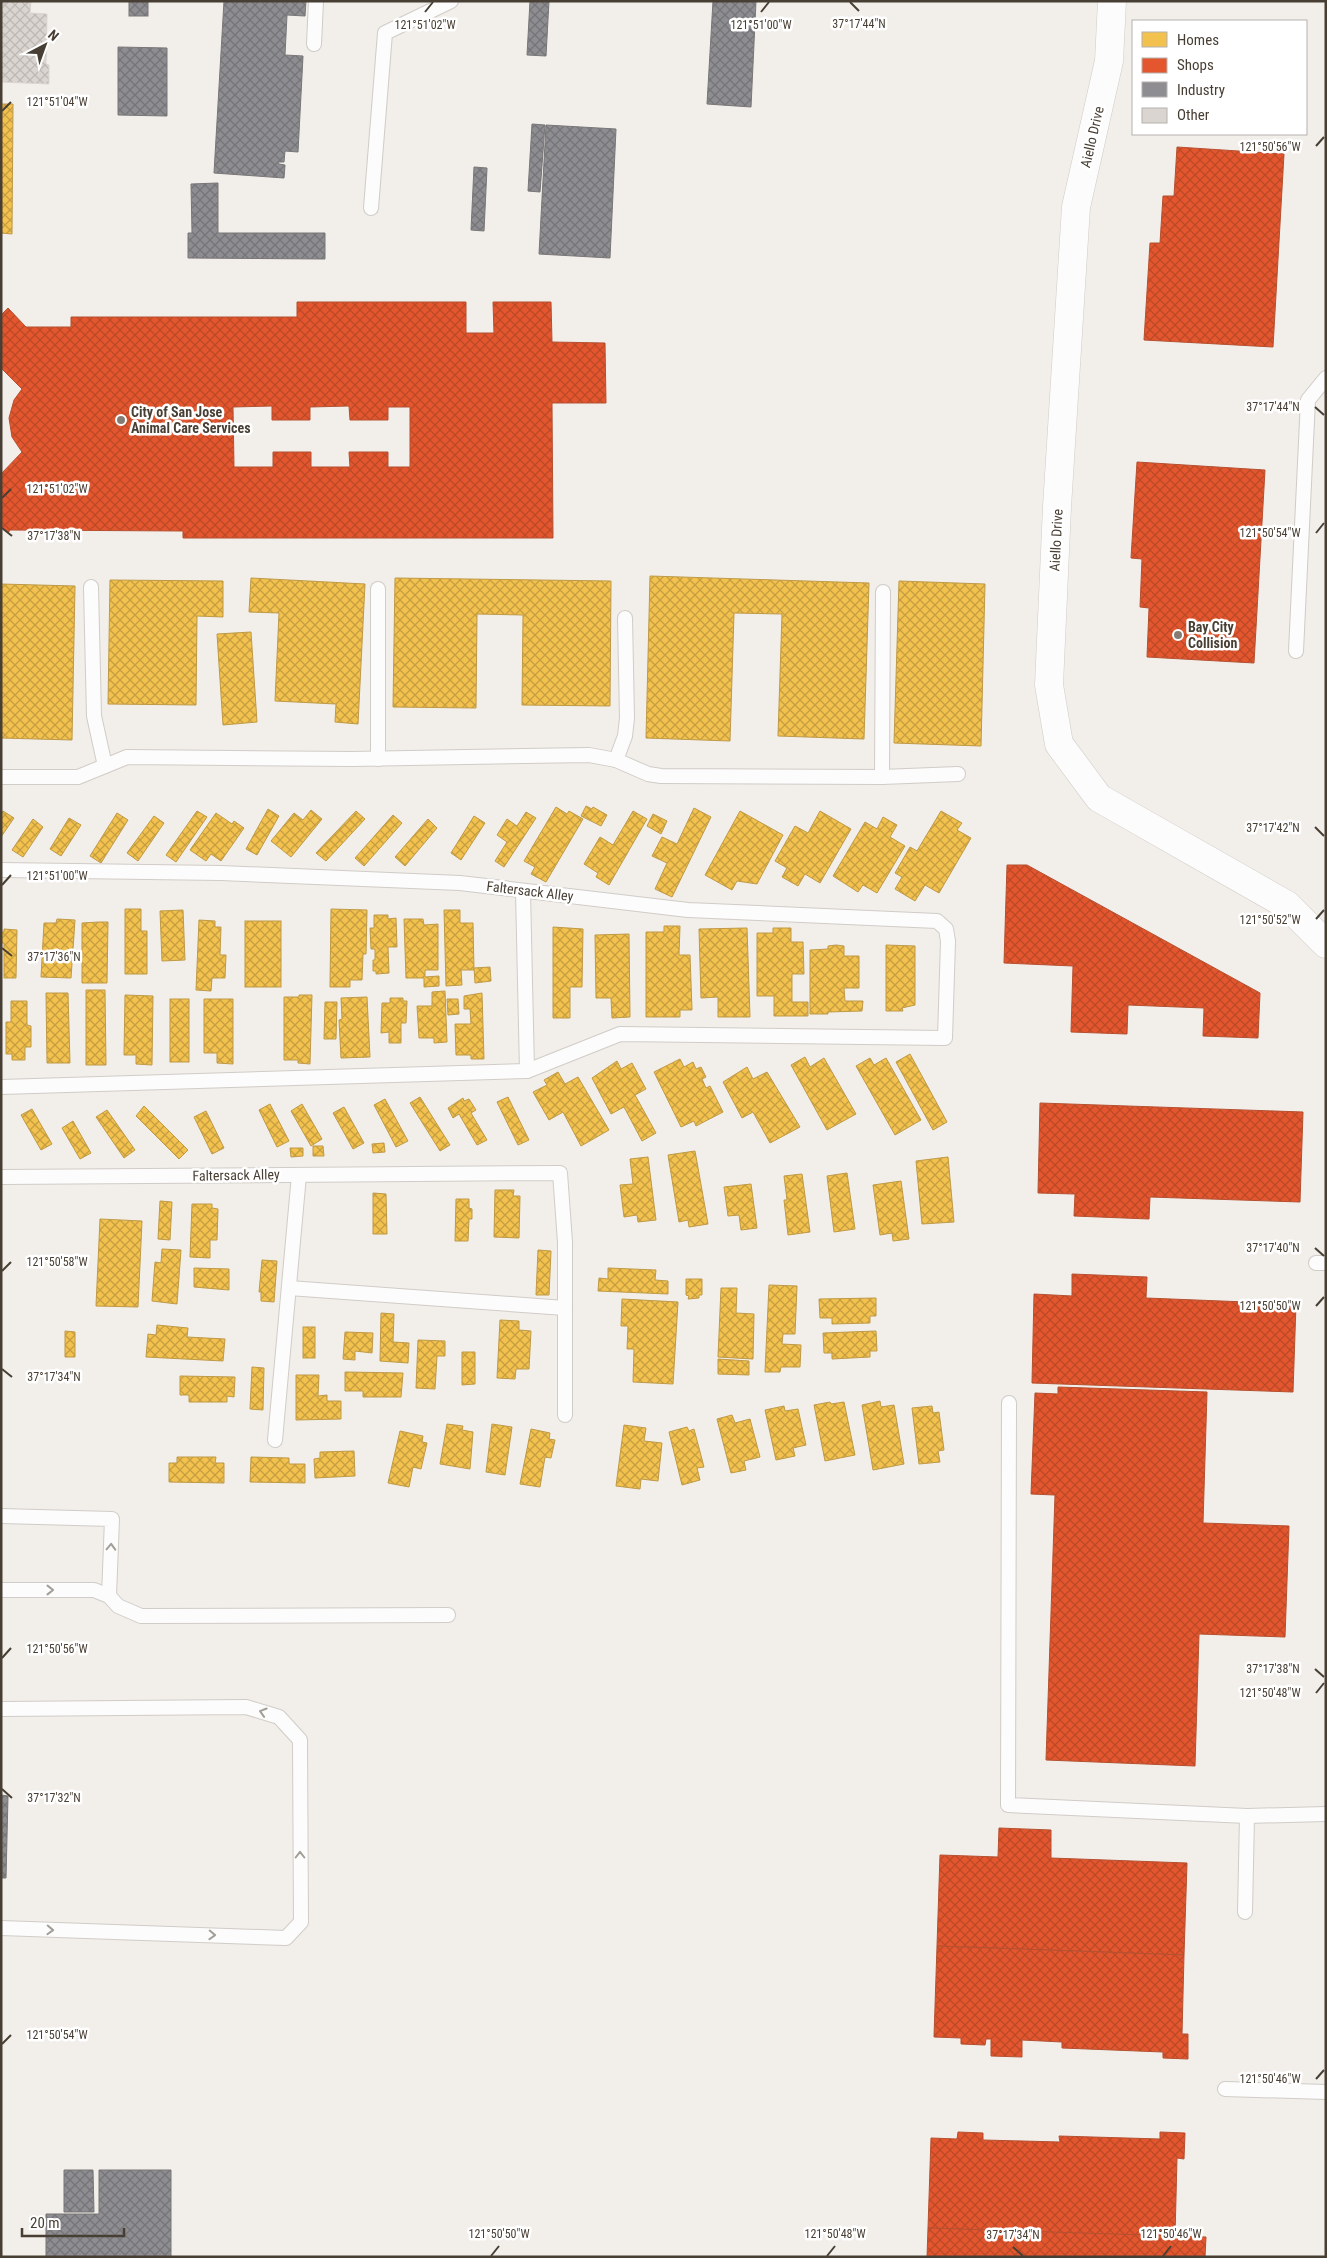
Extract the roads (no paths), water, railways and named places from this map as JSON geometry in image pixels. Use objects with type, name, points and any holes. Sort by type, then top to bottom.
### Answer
[{"type":"street","name":"Aiello Drive","points":[[1112,1],[1109,61],[1076,207],[1049,685],[1060,744],[1099,798],[1287,905],[1326,944]]},
{"type":"lane","points":[[314,44],[316,1]]},
{"type":"lane","points":[[371,208],[385,32],[451,1]]},
{"type":"lane","points":[[1296,651],[1308,400],[1326,378]]},
{"type":"lane","points":[[91,587],[94,716],[105,766]]},
{"type":"lane","points":[[378,589],[378,759]]},
{"type":"lane","points":[[882,777],[883,592]]},
{"type":"lane","points":[[616,760],[625,736],[627,718],[625,618]]},
{"type":"lane","points":[[1,777],[78,777],[126,757],[378,759],[589,755],[616,760],[648,774],[661,776],[882,777],[958,774]]},
{"type":"lane","name":"Faltersack Alley","points":[[1,870],[221,873],[460,882],[688,910],[937,920],[946,929],[948,941],[945,1038],[620,1034],[527,1071]]},
{"type":"lane","points":[[1,1087],[527,1071],[522,891]]},
{"type":"lane","name":"Faltersack Alley","points":[[1,1177],[560,1173],[565,1242],[565,1308]]},
{"type":"lane","points":[[275,1440],[300,1175]]},
{"type":"lane","points":[[289,1288],[565,1308],[565,1415]]},
{"type":"lane","points":[[1009,1403],[1008,1805],[1247,1816],[1326,1814]]},
{"type":"lane","points":[[1,1516],[112,1519],[109,1596]]},
{"type":"lane","points":[[1,1590],[94,1590],[109,1596],[118,1606],[141,1616],[448,1615]]},
{"type":"lane","points":[[1,1709],[246,1707],[279,1717],[300,1740],[300,1922],[286,1938],[1,1928]]},
{"type":"lane","points":[[1245,1912],[1247,1816]]},
{"type":"lane","points":[[1225,2088],[1326,2092]]},
{"type":"place","name":"City of San Jose Animal Care Services","points":[[121,420]]},
{"type":"place","name":"Bay City Collision","points":[[1178,635]]}]
